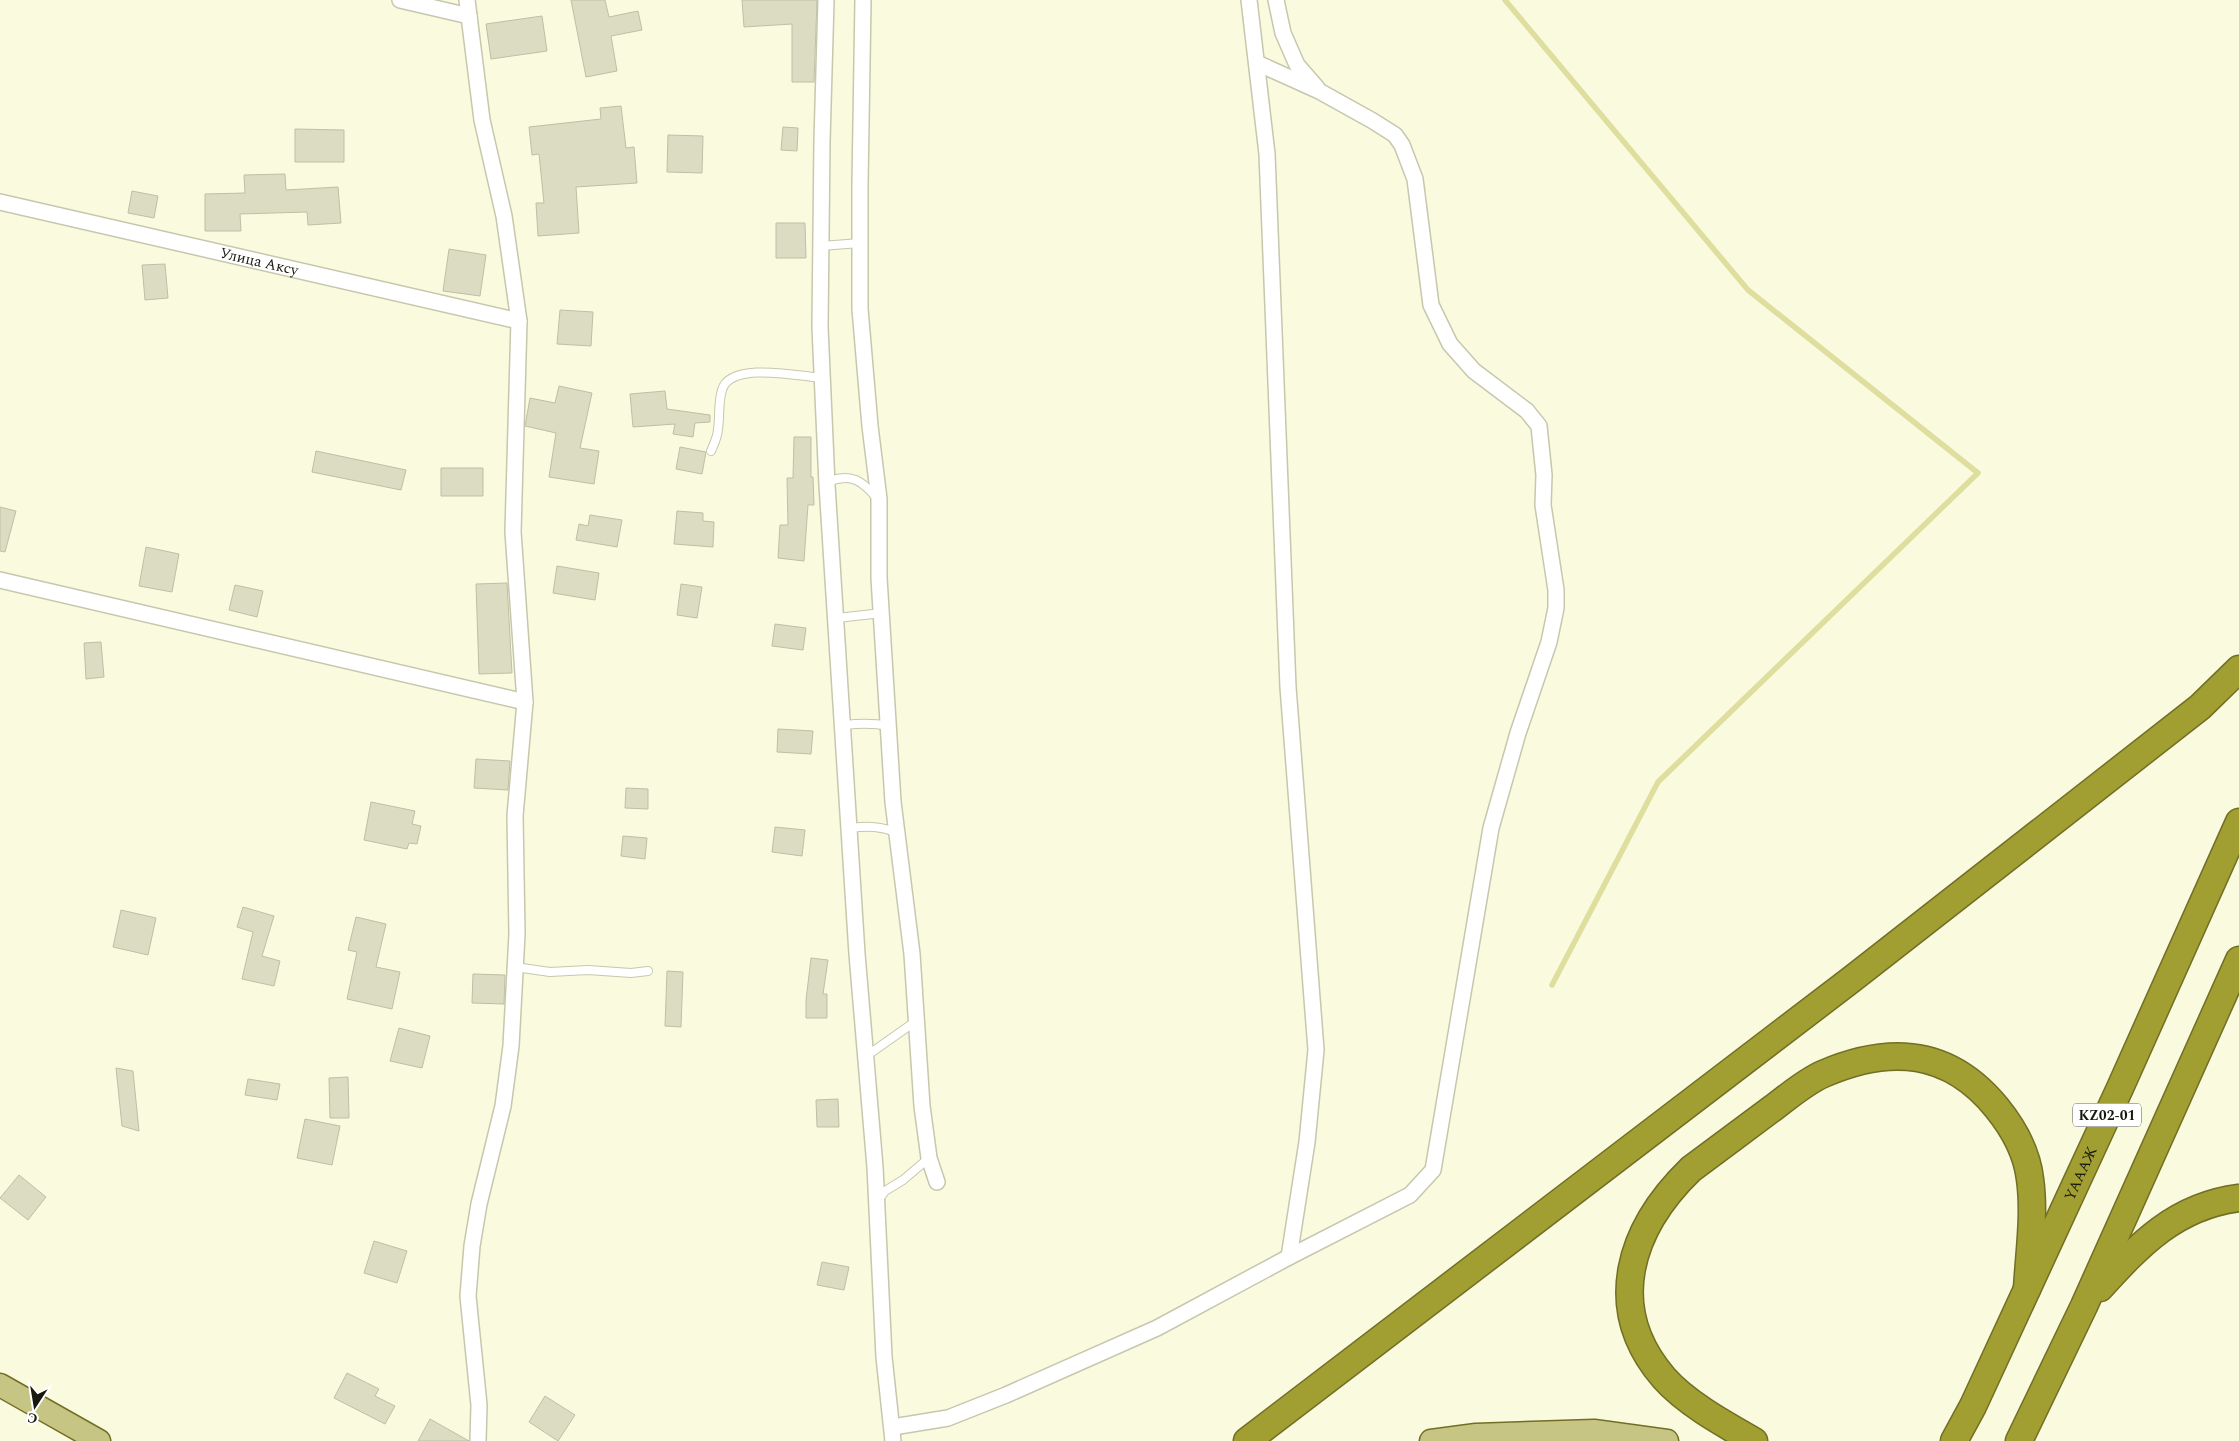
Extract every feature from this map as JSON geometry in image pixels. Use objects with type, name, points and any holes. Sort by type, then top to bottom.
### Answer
[{"type":"highway","points":[[1247,1441],[1852,980],[2200,707],[2239,669]]},
{"type":"highway","name":"ҮАААЖ","points":[[1954,1441],[1973,1406],[2027,1289],[2239,822]]},
{"type":"highway","name":"KZ02-01","points":[[2023,1434],[2084,1306],[2239,960]]},
{"type":"highway","points":[[1754,1441],[1700,1408],[1665,1379],[1646,1355],[1636,1334],[1629,1287],[1640,1239],[1650,1217],[1676,1183],[1691,1169],[1821,1075],[1869,1059],[1896,1056],[1925,1059],[1952,1069],[1970,1081],[1988,1097],[2017,1137],[2025,1156],[2030,1178],[2032,1197],[2027,1289]]},
{"type":"highway","points":[[2084,1306],[2139,1246],[2161,1228],[2192,1211],[2219,1201],[2239,1198]]},
{"type":"main road","points":[[0,1385],[95,1440]]},
{"type":"main road","points":[[1431,1441],[1476,1435],[1594,1431],[1666,1441]]},
{"type":"street","points":[[400,0],[469,16]]},
{"type":"street","points":[[467,0],[482,120],[504,216],[518,321],[513,532],[526,702],[514,816],[517,934],[510,1046],[503,1106],[479,1204],[472,1246],[468,1296],[479,1405],[478,1441]]},
{"type":"street","points":[[826,0],[821,246],[822,378],[850,839],[865,1057],[875,1167],[883,1302],[884,1357],[893,1434],[948,1418],[1006,1395],[1157,1328],[1289,1257],[1410,1196],[1433,1170],[1491,828],[1518,733],[1549,642],[1556,608],[1556,590],[1543,505],[1544,475],[1539,426],[1527,411],[1474,371],[1450,344],[1442,329],[1431,305],[1416,179],[1402,145],[1395,136],[1373,121],[1319,91],[1257,63]]},
{"type":"street","points":[[863,0],[860,309],[878,499],[879,578],[897,833],[912,954],[922,1106],[928,1158],[937,1182]]},
{"type":"street","points":[[1249,0],[1267,154],[1288,687],[1316,1050],[1307,1142],[1289,1257]]},
{"type":"street","points":[[1276,0],[1283,33],[1297,65],[1319,91]]},
{"type":"street","name":"Улица Аксу","points":[[0,202],[518,321]]},
{"type":"street","points":[[0,580],[526,702]]},
{"type":"lane","points":[[821,246],[860,243]]},
{"type":"lane","points":[[711,451],[718,430],[718,407],[722,388],[731,378],[742,374],[758,372],[822,378]]},
{"type":"lane","points":[[828,497],[830,481],[839,478],[851,478],[865,485],[878,499]]},
{"type":"lane","points":[[837,618],[882,613]]},
{"type":"lane","points":[[844,732],[845,726],[858,723],[889,726]]},
{"type":"lane","points":[[850,839],[851,828],[884,827],[897,833]]},
{"type":"lane","points":[[515,967],[550,972],[588,970],[631,973],[648,971]]},
{"type":"lane","points":[[865,1057],[916,1021]]},
{"type":"lane","points":[[876,1203],[885,1191],[903,1180],[928,1158]]},
{"type":"building","points":[[571,0],[605,0],[609,17],[638,11],[642,30],[611,36],[617,71],[586,77]]},
{"type":"building","points":[[742,0],[817,0],[814,82],[792,82],[792,24],[744,27]]},
{"type":"building","points":[[542,16],[547,51],[491,59],[486,24]]},
{"type":"building","points":[[621,106],[626,148],[634,147],[637,183],[576,187],[579,233],[538,236],[536,203],[544,203],[539,154],[532,155],[529,127],[601,119],[600,108]]},
{"type":"building","points":[[783,127],[798,128],[797,151],[781,150]]},
{"type":"building","points":[[295,129],[344,130],[344,162],[295,162]]},
{"type":"building","points":[[668,135],[703,136],[702,173],[667,172]]},
{"type":"building","points":[[285,174],[286,190],[338,187],[341,223],[308,225],[307,212],[240,214],[241,231],[205,231],[205,194],[245,193],[244,175]]},
{"type":"building","points":[[132,191],[158,196],[154,218],[128,213]]},
{"type":"building","points":[[776,223],[805,223],[806,258],[776,258]]},
{"type":"building","points":[[449,249],[486,255],[480,296],[443,291]]},
{"type":"building","points":[[165,264],[168,298],[145,300],[142,265]]},
{"type":"building","points":[[560,310],[593,312],[591,346],[557,344]]},
{"type":"building","points":[[559,386],[592,393],[580,448],[599,451],[594,484],[549,477],[556,433],[525,426],[530,398],[555,403]]},
{"type":"building","points":[[665,391],[667,409],[710,415],[710,422],[695,423],[693,437],[673,434],[675,424],[633,427],[630,394]]},
{"type":"building","points":[[794,437],[811,437],[811,477],[813,477],[814,505],[808,505],[804,561],[778,558],[780,525],[788,525],[787,478],[793,478]]},
{"type":"building","points":[[680,447],[706,452],[702,474],[676,469]]},
{"type":"building","points":[[316,451],[406,470],[401,490],[312,472]]},
{"type":"building","points":[[441,468],[483,468],[483,496],[441,496]]},
{"type":"building","points":[[0,507],[16,511],[5,552],[0,551]]},
{"type":"building","points":[[677,511],[703,513],[703,521],[714,522],[713,547],[674,544]]},
{"type":"building","points":[[590,515],[622,520],[617,547],[576,540],[579,524],[588,526]]},
{"type":"building","points":[[146,547],[179,554],[172,592],[139,586]]},
{"type":"building","points":[[557,566],[599,573],[595,600],[553,593]]},
{"type":"building","points":[[507,583],[512,673],[479,674],[476,584]]},
{"type":"building","points":[[681,584],[702,587],[697,618],[677,615]]},
{"type":"building","points":[[235,585],[263,591],[257,617],[229,610]]},
{"type":"building","points":[[775,624],[806,628],[803,650],[772,646]]},
{"type":"building","points":[[101,642],[104,677],[86,679],[84,643]]},
{"type":"building","points":[[778,729],[813,731],[811,754],[777,752]]},
{"type":"building","points":[[476,759],[510,761],[508,790],[474,788]]},
{"type":"building","points":[[626,788],[648,789],[648,809],[625,808]]},
{"type":"building","points":[[371,802],[415,811],[412,824],[421,826],[417,844],[409,843],[407,849],[364,840]]},
{"type":"building","points":[[775,827],[805,830],[802,856],[772,852]]},
{"type":"building","points":[[623,836],[647,838],[645,859],[621,856]]},
{"type":"building","points":[[243,907],[274,916],[262,956],[280,961],[274,986],[242,979],[253,932],[237,927]]},
{"type":"building","points":[[121,910],[156,918],[148,955],[113,947]]},
{"type":"building","points":[[356,917],[386,924],[376,967],[400,972],[392,1009],[347,999],[357,952],[348,950]]},
{"type":"building","points":[[811,958],[828,960],[823,994],[827,994],[827,1018],[806,1018]]},
{"type":"building","points":[[667,971],[683,972],[681,1027],[665,1026]]},
{"type":"building","points":[[473,974],[505,975],[504,1004],[472,1003]]},
{"type":"building","points":[[399,1028],[430,1036],[422,1068],[390,1061]]},
{"type":"building","points":[[116,1068],[133,1071],[139,1131],[122,1126]]},
{"type":"building","points":[[348,1077],[349,1118],[330,1118],[329,1078]]},
{"type":"building","points":[[248,1079],[280,1084],[277,1100],[245,1095]]},
{"type":"building","points":[[838,1099],[839,1127],[817,1127],[816,1100]]},
{"type":"building","points":[[305,1119],[340,1126],[332,1165],[297,1158]]},
{"type":"building","points":[[19,1175],[46,1197],[28,1220],[0,1198]]},
{"type":"building","points":[[374,1241],[407,1251],[397,1283],[364,1273]]},
{"type":"building","points":[[822,1262],[849,1267],[844,1290],[817,1285]]},
{"type":"building","points":[[347,1373],[379,1389],[375,1396],[395,1406],[385,1424],[334,1398]]},
{"type":"building","points":[[545,1396],[575,1415],[558,1441],[529,1422]]},
{"type":"building","points":[[430,1419],[469,1441],[418,1441]]},
{"type":"waterway","points":[[1505,0],[1748,290],[1978,473],[1658,782],[1552,985]]}]
